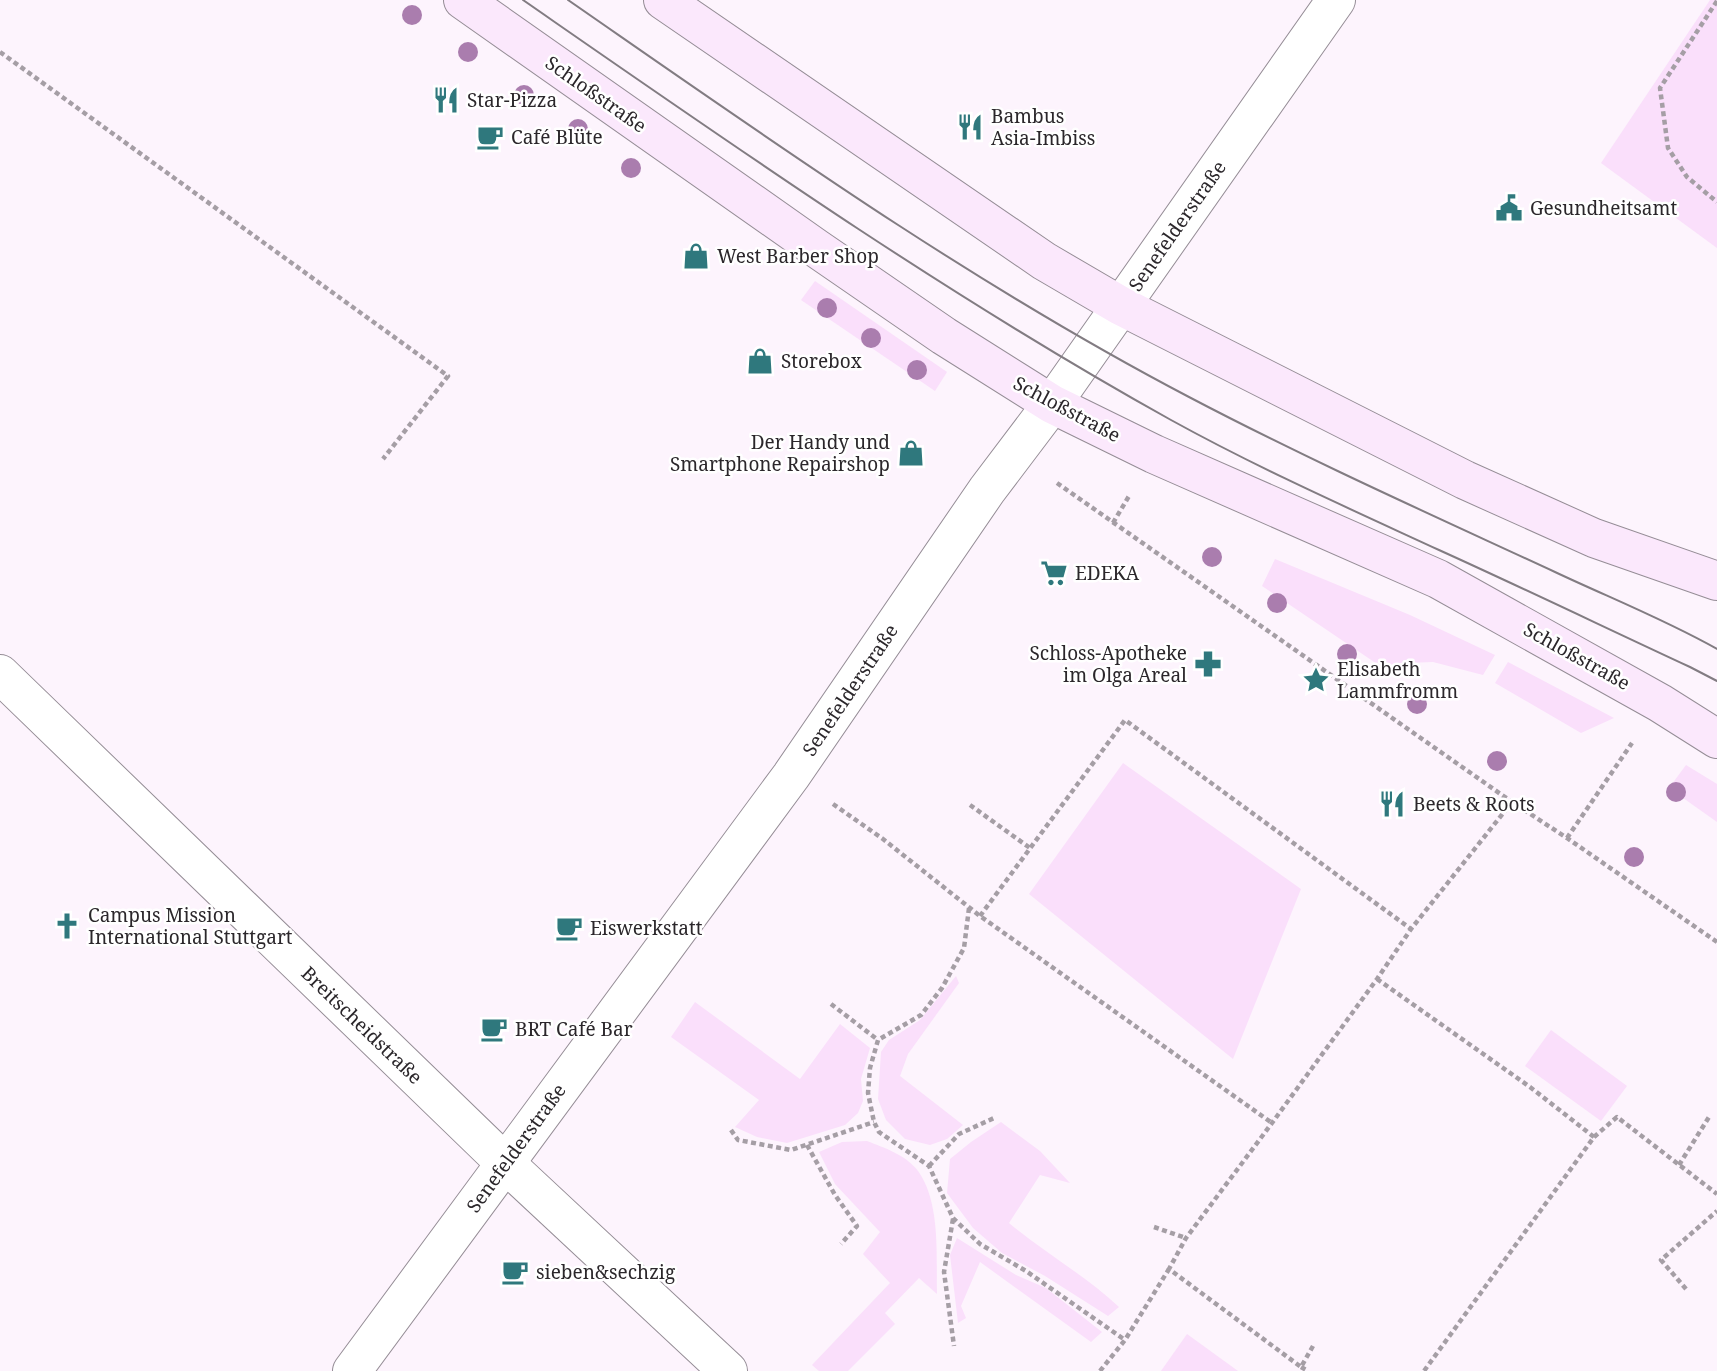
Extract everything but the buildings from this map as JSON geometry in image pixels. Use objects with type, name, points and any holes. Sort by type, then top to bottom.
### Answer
[{"type":"street","name":"Schloßstraße","points":[[463,0],[826,256],[944,336],[1052,404],[1154,454],[1438,579],[1660,703],[1717,739]]},
{"type":"street","points":[[663,0],[1044,261],[1121,306],[1465,480],[1594,538],[1717,581]]},
{"type":"street","name":"Senefelderstraße","points":[[352,1371],[792,776],[987,490],[1052,404],[1336,0]]},
{"type":"street","name":"Breitscheidstraße","points":[[0,674],[505,1163],[728,1371]]},
{"type":"path","points":[[1717,1],[1660,88],[1668,148],[1687,177],[1717,202]]},
{"type":"path","points":[[0,52],[448,376],[383,459]]},
{"type":"path","points":[[1014,453],[1511,802],[1717,942]]},
{"type":"path","points":[[1567,838],[1660,703]]},
{"type":"path","points":[[980,916],[1125,720],[1411,929]]},
{"type":"path","points":[[1100,1371],[1125,1340],[1186,1238],[1411,929],[1511,802]]},
{"type":"path","points":[[970,805],[1030,848]]},
{"type":"path","points":[[838,808],[883,839],[980,916],[1272,1123]]},
{"type":"path","points":[[969,908],[964,948],[942,988],[921,1015],[878,1040],[870,1068],[868,1093],[874,1122],[878,1132],[929,1166],[953,1218],[980,1244],[1026,1270],[1125,1340]]},
{"type":"path","points":[[1377,979],[1531,1087],[1594,1137]]},
{"type":"path","points":[[831,1004],[878,1040]]},
{"type":"path","points":[[1424,1371],[1594,1137],[1617,1117],[1717,1194]]},
{"type":"path","points":[[1679,1165],[1709,1117]]},
{"type":"path","points":[[929,1166],[959,1134],[994,1118]]},
{"type":"path","points":[[731,1130],[738,1140],[791,1150],[874,1122]]},
{"type":"path","points":[[807,1146],[835,1195],[857,1226],[841,1244]]},
{"type":"path","points":[[1686,1289],[1661,1261],[1717,1211]]},
{"type":"path","points":[[953,1218],[944,1272],[954,1346]]},
{"type":"path","points":[[1154,1227],[1186,1238]]},
{"type":"path","points":[[1169,1269],[1308,1371]]},
{"type":"path","points":[[1301,1367],[1313,1346]]},
{"type":"shaded area","points":[[1710,0],[1717,0],[1717,248],[1601,163]]},
{"type":"shaded area","points":[[815,281],[947,372],[935,391],[801,300]]},
{"type":"shaded area","points":[[1275,559],[1410,615],[1495,655],[1483,675],[1433,662],[1407,663],[1383,668],[1262,586]]},
{"type":"shaded area","points":[[1508,662],[1614,718],[1581,733],[1495,683]]},
{"type":"shaded area","points":[[1123,763],[1301,889],[1233,1059],[1029,894]]},
{"type":"shaded area","points":[[1686,765],[1717,784],[1717,822],[1669,788]]},
{"type":"shaded area","points":[[956,976],[959,983],[908,1054],[900,1076],[963,1125],[947,1139],[930,1145],[905,1139],[886,1120],[878,1099],[881,1052],[889,1040],[920,1020]]},
{"type":"shaded area","points":[[695,1002],[800,1079],[840,1024],[870,1048],[861,1079],[863,1101],[858,1113],[845,1125],[787,1143],[757,1137],[735,1127],[759,1100],[671,1037]]},
{"type":"shaded area","points":[[1551,1030],[1627,1086],[1601,1121],[1525,1066]]},
{"type":"shaded area","points":[[1001,1122],[1040,1151],[1070,1183],[1040,1175],[1009,1223],[1119,1307],[1108,1316],[1045,1276],[1002,1253],[973,1228],[947,1193],[950,1159]]},
{"type":"shaded area","points":[[867,1141],[908,1161],[925,1184],[931,1199],[936,1231],[937,1294],[919,1278],[885,1313],[895,1324],[848,1371],[819,1371],[812,1365],[890,1283],[863,1254],[880,1232],[835,1184],[819,1152],[842,1142]]},
{"type":"shaded area","points":[[957,1238],[1016,1275],[1046,1288],[1102,1332],[1091,1342],[980,1262],[961,1306],[966,1318],[958,1323],[950,1255]]},
{"type":"shaded area","points":[[1187,1334],[1238,1371],[1161,1371]]},
{"type":"tram line","points":[[523,0],[762,165],[923,271],[1087,372],[1171,420],[1237,455],[1717,681]]},
{"type":"tram line","points":[[568,0],[872,208],[1028,307],[1108,353],[1280,443],[1657,618],[1717,649]]},
{"type":"place","name":"Star-Pizza","points":[[446,100]]},
{"type":"place","name":"Bambus Asia-Imbiss","points":[[970,127]]},
{"type":"place","name":"Café Blüte","points":[[490,137]]},
{"type":"place","name":"Gesundheitsamt","points":[[1509,208]]},
{"type":"place","name":"West Barber Shop","points":[[696,256]]},
{"type":"place","name":"Storebox","points":[[760,361]]},
{"type":"place","name":"Der Handy und Smartphone Repairshop","points":[[911,453]]},
{"type":"place","name":"EDEKA","points":[[1054,573]]},
{"type":"place","name":"Schloss-Apotheke im Olga Areal","points":[[1208,664]]},
{"type":"place","name":"Elisabeth Lammfromm","points":[[1316,680]]},
{"type":"place","name":"Beets & Roots","points":[[1392,804]]},
{"type":"place","name":"Campus Mission International Stuttgart","points":[[67,926]]},
{"type":"place","name":"Eiswerkstatt","points":[[569,928]]},
{"type":"place","name":"BRT Café Bar","points":[[494,1029]]},
{"type":"place","name":"sieben&sechzig","points":[[515,1272]]}]
